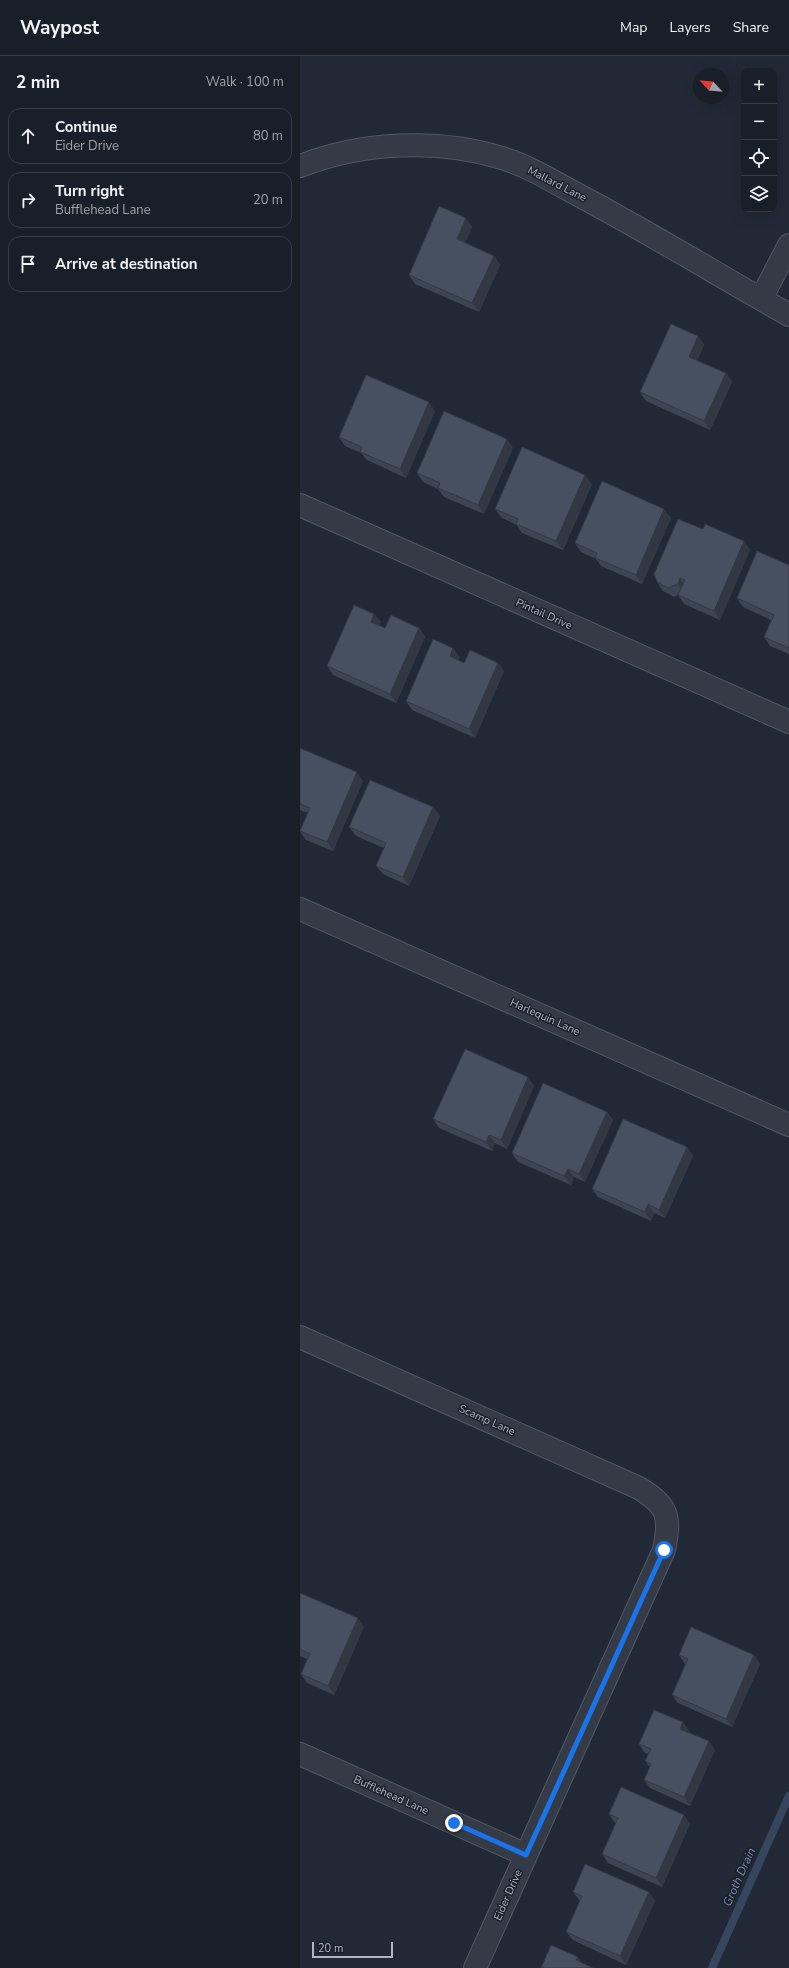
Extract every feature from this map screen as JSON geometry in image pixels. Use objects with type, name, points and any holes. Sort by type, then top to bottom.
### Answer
[{"type":"street","name":"Mallard Lane","points":[[300,166],[351,150],[390,146],[439,147],[471,151],[503,158],[535,172],[620,217],[789,315]]},
{"type":"street","points":[[761,299],[789,245]]},
{"type":"street","name":"Pintail Drive","points":[[300,505],[789,722]]},
{"type":"street","name":"Harlequin Lane","points":[[300,909],[789,1125]]},
{"type":"street","name":"Scamp Lane","points":[[300,1337],[639,1488],[656,1499],[666,1514]]},
{"type":"street","name":"Eider Drive","points":[[475,1968],[664,1550],[668,1530],[666,1514]]},
{"type":"street","name":"Bufflehead Lane","points":[[300,1754],[526,1855]]},
{"type":"building","points":[[439,206],[466,218],[457,239],[494,256],[472,303],[409,275]]},
{"type":"building","points":[[671,324],[698,336],[689,357],[726,373],[704,421],[640,392]]},
{"type":"building","points":[[366,375],[429,402],[400,469],[360,452],[362,447],[339,437]]},
{"type":"building","points":[[444,411],[507,439],[478,505],[438,488],[440,483],[417,473]]},
{"type":"building","points":[[522,447],[585,475],[556,541],[516,524],[518,519],[495,509]]},
{"type":"building","points":[[602,481],[664,509],[636,575],[595,558],[597,553],[575,543]]},
{"type":"building","points":[[678,519],[703,529],[705,524],[744,541],[714,611],[678,595],[685,580],[680,578],[678,584],[668,588],[657,582],[654,574]]},
{"type":"building","points":[[757,551],[789,565],[789,648],[764,637],[774,615],[737,598]]},
{"type":"building","points":[[354,605],[374,614],[371,622],[385,628],[391,615],[419,628],[390,694],[327,666]]},
{"type":"building","points":[[433,639],[453,648],[450,656],[464,663],[470,650],[498,663],[469,729],[406,701]]},
{"type":"building","points":[[300,748],[357,772],[327,842],[300,831],[310,808],[300,804]]},
{"type":"building","points":[[370,780],[433,807],[403,877],[376,866],[386,843],[349,827]]},
{"type":"building","points":[[465,1049],[528,1077],[501,1140],[489,1135],[486,1142],[433,1119]]},
{"type":"building","points":[[543,1083],[607,1112],[579,1174],[568,1169],[564,1176],[512,1153]]},
{"type":"building","points":[[623,1119],[687,1147],[659,1210],[648,1204],[645,1212],[592,1189]]},
{"type":"building","points":[[300,1593],[358,1618],[328,1686],[301,1674],[310,1654],[300,1649]]},
{"type":"building","points":[[691,1627],[754,1655],[726,1719],[672,1695],[688,1659],[679,1655]]},
{"type":"building","points":[[654,1710],[683,1722],[680,1729],[709,1741],[684,1797],[644,1780],[651,1764],[645,1761],[651,1749],[639,1744]]},
{"type":"building","points":[[621,1787],[684,1815],[656,1878],[602,1854],[618,1818],[609,1814]]},
{"type":"building","points":[[585,1864],[649,1892],[620,1956],[566,1932],[582,1896],[573,1892]]},
{"type":"building","points":[[551,1945],[578,1957],[576,1960],[593,1968],[541,1968]]},
{"type":"waterway","name":"Groth Drain","points":[[712,1968],[789,1796]]},
{"type":"route","points":[[454,1823],[526,1855],[664,1550]]}]
